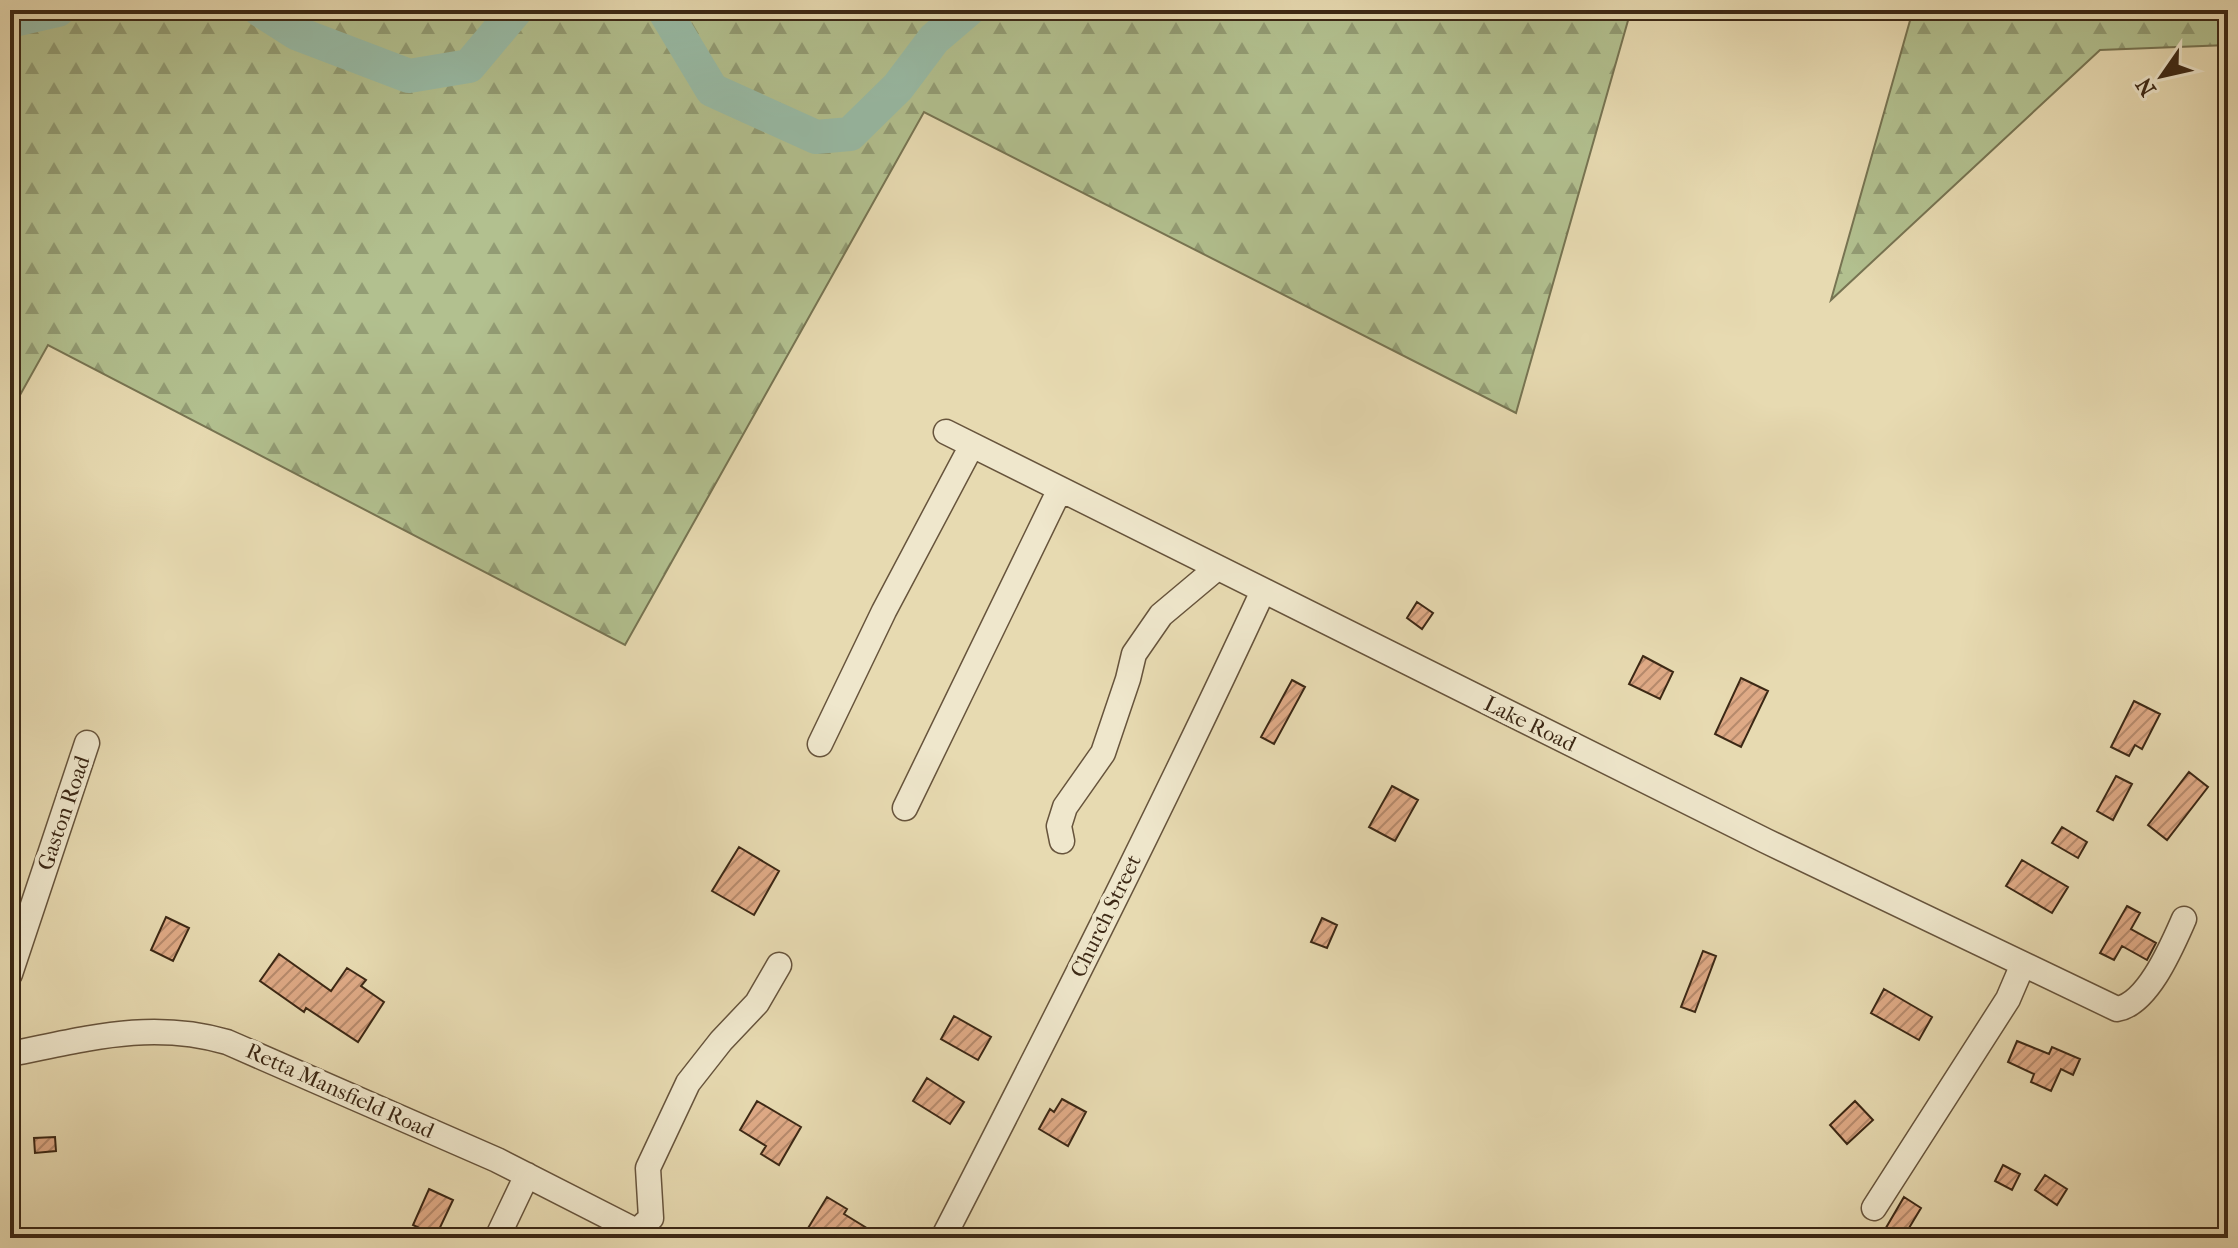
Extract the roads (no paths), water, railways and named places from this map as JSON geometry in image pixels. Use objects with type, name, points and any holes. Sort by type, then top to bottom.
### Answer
[{"type":"street","name":"Lake Road","points":[[946,432],[1766,841],[2117,1009],[2128,1007],[2136,1001],[2157,973],[2184,919]]},
{"type":"street","points":[[820,744],[884,611],[972,445]]},
{"type":"street","points":[[905,808],[1060,489]]},
{"type":"street","points":[[1062,841],[1059,826],[1065,807],[1103,753],[1134,654],[1144,635],[1176,599],[1217,568]]},
{"type":"street","name":"Church Street","points":[[943,1238],[1145,838],[1263,591]]},
{"type":"street","name":"Gaston Road","points":[[10,974],[87,743]]},
{"type":"street","points":[[1874,1208],[2008,999],[2023,964]]},
{"type":"street","points":[[644,1235],[651,1218],[648,1168],[688,1083],[721,1041],[757,1003],[779,965]]},
{"type":"street","name":"Retta Mansfield Road","points":[[10,1054],[118,1034],[162,1031],[194,1033],[227,1042],[527,1175],[644,1235]]},
{"type":"street","points":[[497,1238],[527,1175]]},
{"type":"waterway","points":[[10,21],[58,10]]},
{"type":"waterway","points":[[260,10],[296,33],[409,76],[469,66],[516,10]]},
{"type":"waterway","points":[[664,10],[712,90],[816,137],[850,134],[898,87],[934,39],[968,10]]}]
